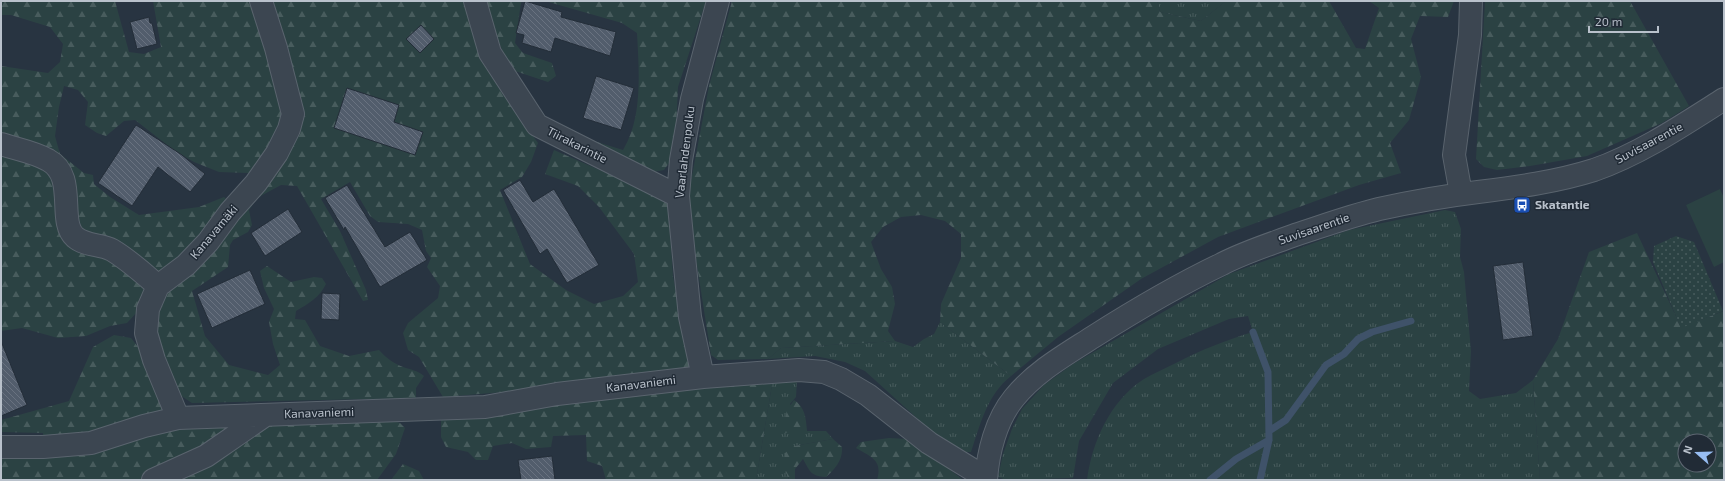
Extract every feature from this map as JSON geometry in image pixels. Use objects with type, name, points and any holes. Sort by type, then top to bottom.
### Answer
[{"type":"street","name":"Kanavamäki","points":[[178,418],[154,360],[146,333],[148,309],[158,286],[186,265],[208,242],[230,212],[256,183],[277,153],[289,130],[293,111],[276,48],[261,1]]},
{"type":"street","name":"Tiirakarintie","points":[[475,1],[490,52],[537,124],[678,196]]},
{"type":"street","name":"Vaarlahdenpolku","points":[[703,377],[690,317],[678,196],[692,99],[718,1]]},
{"type":"street","points":[[1461,194],[1454,155],[1470,35],[1471,1]]},
{"type":"street","name":"Suvisaarentie","points":[[986,479],[988,459],[996,430],[1012,400],[1030,381],[1061,357],[1114,324],[1223,263],[1276,242],[1343,219],[1373,211],[1461,194],[1558,179],[1593,170],[1624,158],[1654,142],[1724,99]]},
{"type":"street","points":[[1,144],[48,160],[59,169],[65,183],[68,223],[74,237],[87,243],[111,249],[135,266],[158,286]]},
{"type":"street","name":"Kanavaniemi","points":[[3,445],[43,447],[91,443],[144,426],[178,418],[485,407],[557,394],[703,377],[799,370],[824,372],[841,379],[868,395],[929,443],[986,479]]},
{"type":"street","points":[[153,480],[206,456],[264,416]]},
{"type":"green space","points":[[1,1],[115,1],[129,52],[144,54],[161,47],[153,1],[465,1],[468,16],[498,87],[538,143],[531,162],[522,177],[500,190],[530,264],[566,290],[594,304],[623,296],[638,282],[634,254],[599,207],[578,186],[545,174],[554,150],[668,200],[673,276],[690,368],[567,387],[443,397],[419,357],[408,350],[403,333],[408,323],[438,298],[440,286],[427,267],[431,258],[426,251],[422,230],[408,224],[378,222],[370,216],[350,182],[321,199],[340,231],[366,290],[368,300],[363,301],[297,186],[281,185],[257,198],[249,210],[252,225],[248,232],[233,240],[230,245],[228,267],[192,291],[205,336],[229,365],[268,375],[280,365],[273,344],[269,322],[274,309],[264,288],[260,271],[267,266],[291,282],[314,277],[322,278],[326,284],[323,289],[313,300],[296,311],[295,319],[305,320],[320,346],[349,356],[379,350],[396,364],[421,374],[424,376],[416,388],[416,398],[192,403],[174,391],[139,310],[127,323],[110,326],[86,336],[58,338],[22,328],[1,331],[1,66],[48,73],[60,62],[63,44],[50,27],[11,15],[1,15]],"holes":[[[64,86],[78,90],[88,102],[85,125],[97,133],[106,136],[124,121],[135,120],[175,151],[194,162],[219,172],[248,173],[254,177],[233,205],[224,197],[199,207],[139,215],[110,197],[94,184],[93,175],[84,173],[60,154],[55,136],[59,107]]]},
{"type":"green space","points":[[482,1],[522,1],[515,43],[523,53],[552,63],[556,76],[548,82],[512,70],[491,27]]},
{"type":"green space","points":[[545,1],[706,1],[678,87],[675,155],[664,170],[648,173],[594,148],[597,142],[623,150],[629,137],[637,109],[639,78],[637,33],[622,23]]},
{"type":"green space","points":[[732,1],[1157,1],[1160,12],[1201,21],[1226,1],[1329,1],[1356,48],[1365,49],[1379,8],[1369,1],[1454,1],[1448,17],[1420,16],[1411,39],[1421,77],[1409,120],[1390,143],[1401,173],[1359,185],[1218,237],[1141,279],[1058,337],[1011,376],[940,322],[941,304],[961,258],[961,234],[945,221],[921,215],[901,217],[883,227],[871,242],[881,269],[892,287],[895,304],[888,331],[895,341],[781,348],[768,359],[718,360],[711,355],[687,202],[709,86]]},
{"type":"green space","points":[[1157,1],[1226,1],[1201,21],[1160,12]]},
{"type":"green space","points":[[1485,1],[1630,1],[1689,106],[1662,123],[1587,156],[1497,170],[1484,167],[1476,159]]},
{"type":"green space","points":[[1720,189],[1724,198],[1724,262],[1714,267],[1686,205]]},
{"type":"green space","points":[[1445,210],[1455,212],[1461,229],[1460,257],[1464,272],[1471,351],[1469,391],[1480,399],[1516,393],[1533,380],[1540,480],[1087,480],[1089,466],[1098,437],[1112,411],[1121,399],[1144,379],[1185,358],[1223,342],[1253,332],[1248,316],[1229,319],[1158,349],[1113,383],[1079,441],[1073,478],[1006,480],[998,477],[1003,454],[1012,429],[1022,409],[1044,385],[1073,364],[1229,274],[1349,230]]},
{"type":"green space","points":[[1637,233],[1681,327],[1724,311],[1724,480],[1540,480],[1533,380],[1558,339],[1589,252]]},
{"type":"green space","points":[[1676,236],[1694,242],[1723,311],[1681,328],[1653,262],[1654,246]]},
{"type":"green space","points":[[940,322],[1011,376],[990,401],[981,421],[971,452],[966,452],[930,430],[865,371],[845,362],[815,356],[768,359],[781,348],[895,341],[913,347],[934,334]]},
{"type":"green space","points":[[114,335],[131,338],[146,357],[167,403],[239,422],[192,455],[140,480],[1,480],[1,450],[43,449],[43,433],[1,432],[1,420],[69,401],[93,347]]},
{"type":"green space","points":[[773,379],[797,380],[796,397],[790,404],[807,431],[826,431],[833,439],[794,446],[788,480],[756,480]]},
{"type":"green space","points":[[773,379],[756,480],[606,480],[602,466],[587,461],[586,435],[553,436],[551,447],[526,449],[512,443],[493,446],[488,460],[476,460],[468,452],[446,447],[441,437],[441,417]]},
{"type":"green space","points":[[794,400],[803,409],[807,431],[782,433],[787,410]]},
{"type":"green space","points":[[388,419],[400,423],[405,428],[396,454],[377,480],[162,480],[266,421],[358,423]]},
{"type":"green space","points":[[889,438],[907,439],[963,480],[877,480],[877,463],[871,457],[856,448],[861,442]]},
{"type":"green space","points":[[833,439],[842,447],[842,452],[840,460],[826,477],[811,472],[803,459],[795,469],[795,480],[788,480],[789,478],[784,470],[785,453],[794,446]]},
{"type":"green space","points":[[403,464],[419,471],[424,480],[391,480]]},
{"type":"building","points":[[525,1],[562,12],[561,17],[616,32],[610,56],[555,38],[551,52],[522,43],[524,35],[516,33]]},
{"type":"building","points":[[149,17],[157,44],[137,49],[130,22]]},
{"type":"building","points":[[421,25],[434,39],[420,53],[406,39]]},
{"type":"building","points":[[596,76],[634,88],[621,130],[583,118]]},
{"type":"building","points":[[347,88],[399,105],[394,122],[423,132],[415,155],[334,128]]},
{"type":"building","points":[[136,125],[182,155],[205,174],[190,192],[158,167],[132,206],[98,183]]},
{"type":"building","points":[[520,180],[533,202],[554,189],[599,265],[567,283],[547,249],[540,254],[503,190]]},
{"type":"building","points":[[347,185],[385,247],[410,232],[427,260],[380,287],[345,227],[344,230],[325,198]]},
{"type":"building","points":[[288,209],[302,232],[265,256],[251,233]]},
{"type":"building","points":[[1523,262],[1533,336],[1503,340],[1493,266]]},
{"type":"building","points":[[250,270],[265,304],[212,328],[197,294]]},
{"type":"building","points":[[322,293],[340,294],[339,320],[321,319]]},
{"type":"building","points":[[1,341],[27,405],[1,416]]},
{"type":"building","points":[[552,456],[555,480],[521,480],[518,460]]},
{"type":"waterway","points":[[1269,431],[1286,420],[1326,365],[1344,354],[1358,339],[1372,332],[1411,321]]},
{"type":"waterway","points":[[1253,332],[1268,372],[1269,440],[1260,480]]},
{"type":"waterway","points":[[1210,480],[1236,459],[1269,440]]},
{"type":"place","name":"Skatantie","points":[[1522,205]]}]
